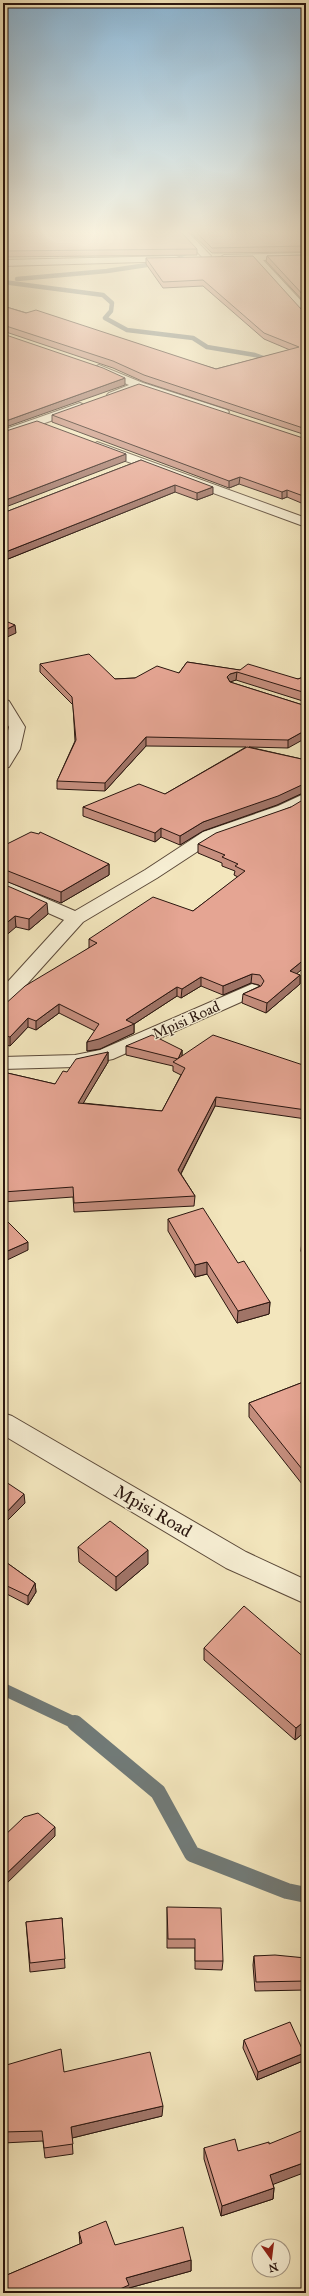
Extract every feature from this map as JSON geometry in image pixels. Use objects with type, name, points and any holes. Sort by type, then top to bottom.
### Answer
[{"type":"street","points":[[86,364],[139,385],[231,415]]},
{"type":"street","points":[[102,399],[139,385]]},
{"type":"street","points":[[3,434],[88,404]]},
{"type":"street","points":[[37,422],[51,428]]},
{"type":"street","points":[[88,442],[306,523]]},
{"type":"street","points":[[125,467],[139,462]]},
{"type":"street","points":[[3,704],[17,727],[12,749],[3,763]]},
{"type":"street","points":[[3,999],[76,918],[151,874],[209,836],[284,810],[306,798]]},
{"type":"street","points":[[3,886],[76,918]]},
{"type":"street","name":"Mpisi Road","points":[[3,1063],[75,1061],[106,1055],[252,990]]},
{"type":"street","name":"Mpisi Road","points":[[3,1424],[236,1560],[306,1593]]},
{"type":"building","points":[[3,339],[18,339],[103,368],[125,378],[3,422]]},
{"type":"building","points":[[46,339],[125,339],[216,369],[299,347],[279,339],[306,339],[306,429],[144,375],[113,361]]},
{"type":"building","points":[[139,384],[306,439],[306,497],[287,490],[282,492],[240,477],[229,481],[52,415]]},
{"type":"building","points":[[37,421],[126,454],[3,501],[3,432]]},
{"type":"building","points":[[141,460],[213,487],[197,493],[175,485],[3,553],[3,513]]},
{"type":"building","points":[[3,620],[15,625],[3,631]]},
{"type":"building","points":[[89,654],[115,679],[135,678],[157,666],[179,673],[187,662],[240,670],[248,664],[298,679],[306,676],[306,693],[237,672],[230,674],[227,677],[230,682],[306,706],[306,730],[288,740],[146,737],[105,783],[57,781],[76,740],[72,697],[40,664]]},
{"type":"building","points":[[247,747],[306,760],[306,783],[278,796],[203,822],[180,836],[161,828],[155,833],[83,807],[139,784],[165,794]]},
{"type":"building","points":[[306,798],[306,958],[290,971],[300,975],[267,1003],[243,994],[261,986],[264,981],[260,975],[252,974],[223,986],[201,977],[182,989],[177,987],[126,1020],[134,1024],[99,1039],[87,1042],[99,1024],[59,1004],[36,1021],[28,1018],[10,1037],[3,1035],[3,1006],[25,986],[97,943],[89,939],[153,897],[193,911],[245,871],[235,866],[238,864],[222,857],[225,855],[198,844],[216,833],[291,807]]},
{"type":"building","points":[[31,832],[39,834],[40,832],[109,864],[61,892],[3,869],[3,846]]},
{"type":"building","points":[[3,884],[47,903],[29,919],[15,916],[3,926]]},
{"type":"building","points":[[152,1035],[182,1050],[178,1059],[126,1046]]},
{"type":"building","points":[[213,1035],[306,1066],[306,1110],[216,1097],[178,1170],[195,1196],[74,1203],[73,1187],[3,1192],[3,1072],[55,1084],[63,1071],[67,1072],[76,1059],[108,1052],[78,1103],[162,1111],[185,1068],[173,1062]]},
{"type":"building","points":[[203,1208],[238,1263],[244,1261],[270,1302],[238,1311],[207,1262],[195,1265],[168,1219]]},
{"type":"building","points":[[3,1217],[28,1242],[3,1253]]},
{"type":"building","points":[[306,1240],[306,1250],[302,1241]]},
{"type":"building","points":[[306,1381],[306,1474],[249,1403]]},
{"type":"building","points":[[3,1480],[24,1494],[3,1516]]},
{"type":"building","points":[[110,1521],[148,1550],[116,1577],[78,1547]]},
{"type":"building","points":[[3,1560],[35,1583],[28,1596],[3,1584]]},
{"type":"building","points":[[244,1606],[306,1659],[306,1720],[296,1728],[204,1648]]},
{"type":"building","points":[[38,1813],[55,1827],[3,1877],[3,1837],[24,1817]]},
{"type":"building","points":[[167,1907],[221,1908],[223,1961],[195,1961],[195,1939],[168,1939]]},
{"type":"building","points":[[62,1918],[65,1959],[30,1963],[26,1922]]},
{"type":"building","points":[[275,1955],[306,1958],[306,1981],[256,1982],[254,1956]]},
{"type":"building","points":[[290,2022],[304,2053],[258,2072],[244,2040]]},
{"type":"building","points":[[61,2049],[64,2072],[150,2052],[163,2106],[71,2127],[73,2144],[44,2148],[42,2131],[3,2132],[3,2066]]},
{"type":"building","points":[[306,2129],[306,2162],[270,2175],[274,2188],[222,2206],[204,2148],[235,2139],[238,2151],[269,2142],[269,2144]]},
{"type":"building","points":[[106,2221],[115,2245],[183,2227],[191,2260],[126,2278],[129,2285],[111,2293],[3,2293],[3,2264],[7,2275],[82,2243],[79,2232]]},
{"type":"waterway","points":[[195,339],[207,347],[255,355],[272,361]]},
{"type":"waterway","points":[[3,1689],[75,1723]]},
{"type":"waterway","points":[[75,1723],[158,1792],[192,1854],[287,1891],[306,1895]]}]
